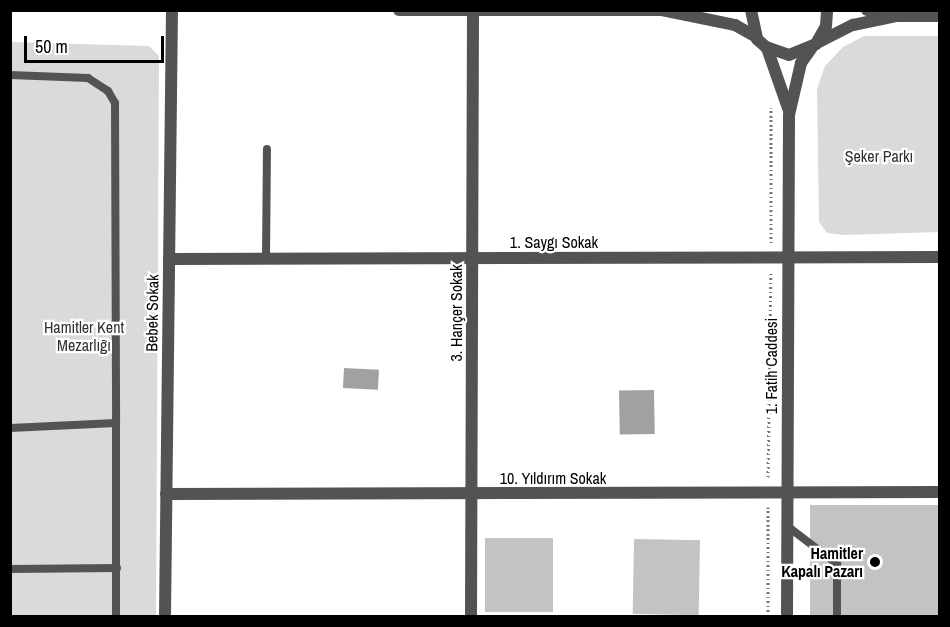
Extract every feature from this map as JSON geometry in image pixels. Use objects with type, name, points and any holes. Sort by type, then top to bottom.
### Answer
[{"type":"street","name":"Bebek Sokak","points":[[165,616],[172,10]]},
{"type":"street","points":[[399,10],[662,10],[748,28],[762,43],[777,68],[789,115]]},
{"type":"street","points":[[751,10],[762,43],[789,55],[814,46],[852,25],[897,16],[939,16]]},
{"type":"street","points":[[789,115],[801,63],[826,27],[827,10]]},
{"type":"street","points":[[867,10],[897,16]]},
{"type":"street","name":"3. Hançer Sokak","points":[[471,616],[473,11]]},
{"type":"street","name":"1. Fatih Caddesi","points":[[787,616],[789,115]]},
{"type":"street","name":"1. Saygı Sokak","points":[[169,259],[939,257]]},
{"type":"street","name":"10. Yıldırım Sokak","points":[[166,494],[939,492]]},
{"type":"lane","points":[[10,75],[88,78],[108,91],[115,103],[116,616]]},
{"type":"lane","points":[[266,259],[267,149]]},
{"type":"lane","points":[[10,428],[116,423]]},
{"type":"lane","points":[[788,526],[837,564],[837,616]]},
{"type":"lane","points":[[10,569],[117,568]]},
{"type":"path","points":[[768,616],[771,102]]},
{"type":"green space","name":"Şeker Parkı","points":[[864,36],[939,36],[939,232],[844,235],[827,233],[819,222],[817,89],[825,66],[843,47]]},
{"type":"green space","name":"Hamitler Kent Mezarlığı","points":[[11,42],[149,46],[159,56],[156,616],[11,616]]},
{"type":"shaded area","points":[[344,368],[379,370],[378,390],[343,388]]},
{"type":"shaded area","points":[[654,390],[655,434],[620,435],[619,391]]},
{"type":"building","name":"Hamitler Kapalı Pazarı","points":[[810,505],[940,505],[940,616],[810,616]]},
{"type":"building","points":[[485,538],[553,538],[553,612],[485,612]]},
{"type":"building","points":[[634,539],[700,540],[699,615],[633,614]]},
{"type":"place","name":"Hamitler Kapalı Pazarı","points":[[875,562]]}]
